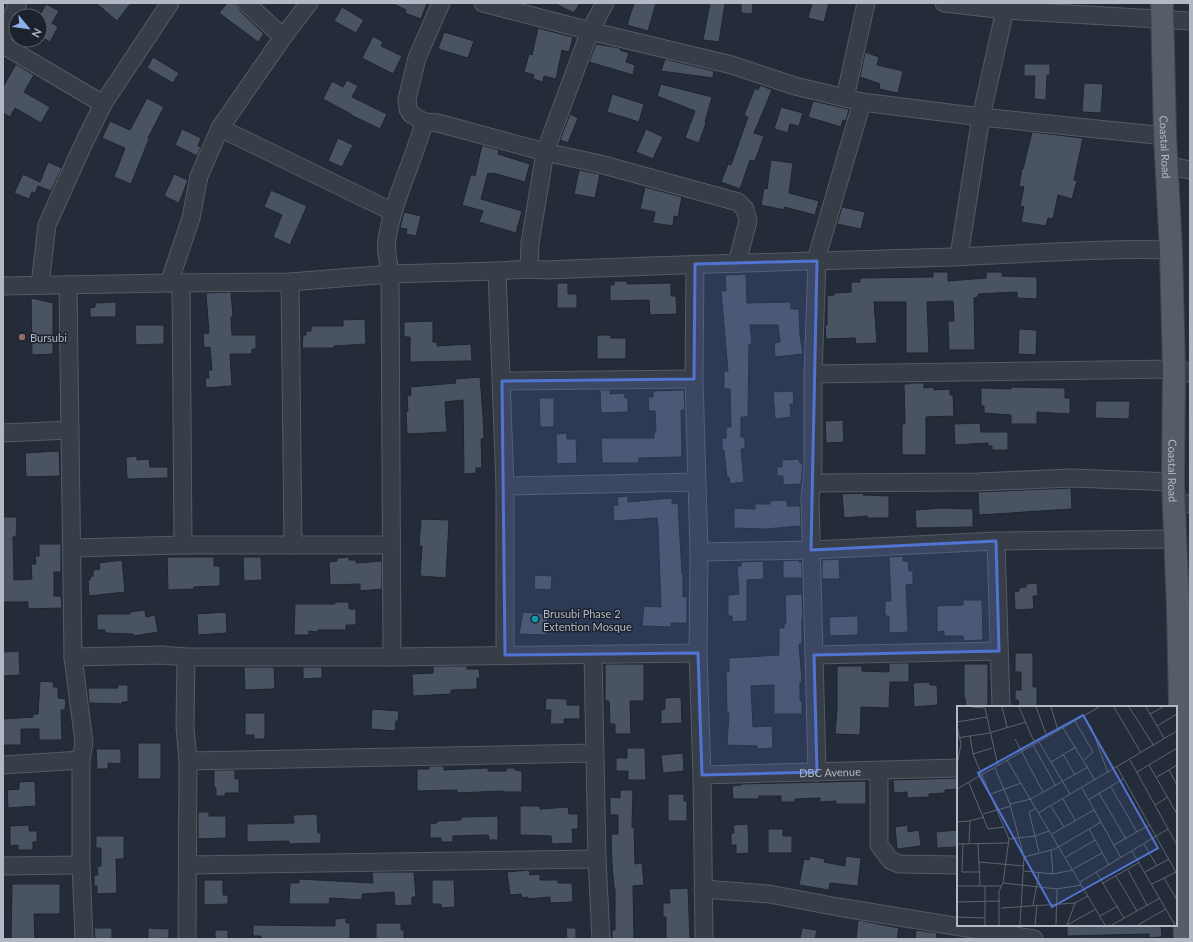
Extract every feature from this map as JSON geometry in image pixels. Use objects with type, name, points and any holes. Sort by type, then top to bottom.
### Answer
[{"type":"main road","name":"Coastal Road","points":[[1162,12],[1166,166],[1171,250],[1182,371],[1179,496],[1176,539],[1184,608],[1185,712],[1178,756],[1180,862],[1186,935]]},
{"type":"street","points":[[3,37],[18,3]]},
{"type":"street","points":[[40,286],[47,225],[82,147],[103,104],[170,3]]},
{"type":"street","points":[[246,3],[283,36]]},
{"type":"street","points":[[182,545],[175,283],[191,218],[199,176],[220,128],[283,36],[309,3]]},
{"type":"street","points":[[441,3],[417,58],[407,99],[408,109],[411,114],[424,122],[438,123],[545,152],[600,164],[738,202],[745,209],[748,221],[737,263]]},
{"type":"street","points":[[483,3],[590,31],[732,65],[795,86],[862,102],[981,117],[1165,136]]},
{"type":"street","points":[[529,269],[530,243],[545,152],[590,31],[605,3]]},
{"type":"street","points":[[845,98],[866,3]]},
{"type":"street","points":[[944,3],[1005,10],[1162,12],[1190,21]]},
{"type":"street","points":[[960,256],[981,117],[1005,10]]},
{"type":"street","points":[[3,45],[103,104]]},
{"type":"street","points":[[817,772],[810,499],[812,483],[813,374],[817,261],[818,253],[862,102]]},
{"type":"street","points":[[392,657],[390,274],[386,241],[393,212],[420,139],[424,122]]},
{"type":"street","points":[[220,128],[393,212]]},
{"type":"street","points":[[1166,166],[1190,170]]},
{"type":"street","points":[[3,286],[290,282],[390,274],[817,261],[1133,249],[1171,250]]},
{"type":"street","points":[[695,264],[694,379],[699,552],[698,653],[702,775],[704,939]]},
{"type":"street","points":[[497,271],[505,486],[505,655]]},
{"type":"street","points":[[290,282],[293,545]]},
{"type":"street","points":[[68,285],[74,657],[84,742],[81,760],[81,865],[84,939]]},
{"type":"street","points":[[813,374],[1182,371]]},
{"type":"street","points":[[502,381],[694,379]]},
{"type":"street","points":[[3,433],[70,430]]},
{"type":"street","points":[[812,483],[978,482],[1072,478],[1179,496]]},
{"type":"street","points":[[505,486],[697,482]]},
{"type":"street","points":[[699,552],[812,550],[996,541],[1176,539]]},
{"type":"street","points":[[996,541],[1001,706]]},
{"type":"street","points":[[73,548],[182,545],[391,545]]},
{"type":"street","points":[[814,655],[999,651]]},
{"type":"street","points":[[74,657],[161,655],[186,657],[392,657],[698,653]]},
{"type":"street","points":[[594,654],[597,859],[601,939]]},
{"type":"street","points":[[186,657],[185,726],[188,761],[187,939]]},
{"type":"street","points":[[188,761],[595,753]]},
{"type":"street","points":[[3,765],[81,760]]},
{"type":"street","name":"DBC Avenue","points":[[702,775],[957,768]]},
{"type":"street","points":[[879,771],[879,845],[890,860],[899,864],[957,865]]},
{"type":"street","points":[[188,865],[597,859]]},
{"type":"street","points":[[3,866],[81,865]]},
{"type":"street","points":[[703,889],[769,894],[846,909],[1034,939]]},
{"type":"highlighted area","points":[[817,261],[811,550],[996,541],[999,651],[814,655],[817,772],[702,775],[698,653],[505,655],[502,381],[694,379],[695,264]]},
{"type":"building","points":[[96,3],[131,3],[117,21]]},
{"type":"building","points":[[227,3],[236,3],[239,10],[264,34],[258,42],[219,13]]},
{"type":"building","points":[[392,3],[427,3],[421,19],[405,13],[406,10]]},
{"type":"building","points":[[554,3],[580,3],[574,13]]},
{"type":"building","points":[[634,3],[656,3],[648,31],[627,25]]},
{"type":"building","points":[[710,3],[725,3],[719,42],[703,40]]},
{"type":"building","points":[[741,3],[753,3],[752,14],[741,13]]},
{"type":"building","points":[[812,3],[829,3],[824,22],[808,18]]},
{"type":"building","points":[[46,4],[59,11],[52,23],[58,27],[50,42],[48,41],[48,8],[44,8]]},
{"type":"building","points":[[342,7],[364,20],[356,33],[334,21]]},
{"type":"building","points":[[538,28],[573,37],[569,52],[562,50],[556,79],[544,76],[543,82],[533,79],[534,75],[524,72],[529,54],[532,55]]},
{"type":"building","points":[[444,32],[474,41],[468,58],[438,49]]},
{"type":"building","points":[[373,36],[383,42],[381,46],[402,56],[393,74],[362,58]]},
{"type":"building","points":[[596,44],[620,48],[620,50],[629,53],[626,62],[635,65],[633,75],[589,62]]},
{"type":"building","points":[[865,52],[879,57],[877,65],[903,71],[898,93],[879,89],[880,84],[860,77]]},
{"type":"building","points":[[153,57],[179,73],[173,83],[147,68]]},
{"type":"building","points":[[665,59],[714,71],[713,78],[661,71]]},
{"type":"building","points":[[16,64],[34,75],[24,92],[50,107],[41,123],[15,108],[10,117],[3,113],[3,87]]},
{"type":"building","points":[[1024,64],[1050,64],[1050,75],[1047,75],[1046,100],[1034,99],[1035,76],[1024,76]]},
{"type":"building","points":[[347,80],[358,86],[352,97],[387,114],[380,129],[323,99],[332,81],[343,87]]},
{"type":"building","points":[[1084,83],[1103,84],[1101,113],[1082,112]]},
{"type":"building","points":[[661,84],[712,97],[706,123],[699,143],[685,138],[695,111],[657,96]]},
{"type":"building","points":[[760,85],[772,90],[754,133],[764,136],[755,161],[750,160],[740,189],[721,182],[728,164],[731,165],[748,117],[744,115],[755,88],[758,90]]},
{"type":"building","points":[[612,94],[644,104],[639,122],[607,112]]},
{"type":"building","points":[[147,98],[164,107],[148,138],[149,139],[131,184],[114,177],[125,148],[102,138],[110,121],[130,130]]},
{"type":"building","points":[[813,101],[849,109],[846,121],[843,120],[841,127],[808,117]]},
{"type":"building","points":[[781,107],[803,113],[799,126],[790,124],[788,133],[774,129]]},
{"type":"building","points":[[570,114],[578,118],[568,143],[560,140]]},
{"type":"building","points":[[182,129],[201,138],[198,146],[201,147],[197,156],[175,145]]},
{"type":"building","points":[[646,129],[663,137],[653,159],[636,152]]},
{"type":"building","points":[[1032,132],[1083,138],[1074,180],[1077,181],[1072,199],[1058,195],[1053,219],[1048,218],[1046,226],[1021,222],[1024,207],[1020,206],[1024,187],[1019,186]]},
{"type":"building","points":[[338,138],[353,145],[342,167],[328,161]]},
{"type":"building","points":[[482,145],[499,150],[498,154],[530,164],[525,182],[488,173],[481,199],[522,211],[516,233],[479,222],[483,211],[462,205],[471,174],[475,176]]},
{"type":"building","points":[[771,160],[793,163],[789,193],[819,201],[815,215],[784,207],[784,210],[761,205],[764,188],[767,189]]},
{"type":"building","points":[[48,162],[62,168],[51,191],[38,186],[35,193],[32,192],[29,199],[14,193],[23,174],[40,182]]},
{"type":"building","points":[[579,170],[600,174],[595,198],[574,194]]},
{"type":"building","points":[[174,174],[188,180],[179,203],[164,196]]},
{"type":"building","points":[[645,187],[682,197],[678,217],[674,216],[673,226],[653,223],[655,212],[640,209]]},
{"type":"building","points":[[271,190],[307,206],[290,245],[273,237],[282,215],[264,207]]},
{"type":"building","points":[[842,207],[865,212],[861,229],[837,224]]},
{"type":"building","points":[[404,212],[421,216],[416,236],[406,234],[407,229],[400,228]]},
{"type":"building","points":[[933,272],[948,272],[948,281],[986,278],[986,272],[1002,272],[1002,276],[1037,277],[1037,299],[1017,298],[1017,292],[978,294],[978,297],[974,298],[975,350],[949,350],[948,321],[954,321],[953,301],[927,302],[929,353],[906,353],[906,302],[874,302],[877,343],[856,344],[855,338],[826,339],[825,325],[827,325],[827,296],[834,295],[834,293],[851,292],[851,282],[860,282],[860,278],[933,277]]},
{"type":"building","points":[[746,274],[747,303],[791,302],[791,309],[799,309],[800,336],[803,354],[775,357],[774,343],[780,342],[778,325],[750,325],[752,344],[749,344],[748,417],[741,417],[741,437],[745,437],[745,449],[741,449],[744,482],[730,484],[729,477],[727,478],[724,450],[722,450],[722,438],[726,438],[726,427],[731,427],[730,389],[724,389],[724,371],[728,371],[721,291],[726,291],[725,275]]},
{"type":"building","points":[[614,281],[627,281],[627,284],[671,283],[671,296],[676,296],[677,314],[650,315],[649,300],[610,301],[610,285],[614,285]]},
{"type":"building","points":[[557,283],[568,283],[568,294],[577,294],[577,308],[557,308]]},
{"type":"building","points":[[231,292],[233,317],[231,317],[232,335],[256,335],[256,349],[252,349],[252,354],[230,354],[232,386],[206,388],[205,378],[209,378],[208,370],[212,370],[210,347],[204,348],[203,334],[209,333],[206,293]]},
{"type":"building","points":[[31,298],[53,303],[53,354],[32,355]]},
{"type":"building","points":[[116,302],[116,317],[90,317],[90,308],[95,307],[95,303]]},
{"type":"building","points":[[365,319],[366,344],[334,346],[334,348],[302,348],[303,335],[306,335],[306,331],[311,331],[311,326],[343,326],[343,320]]},
{"type":"building","points":[[433,321],[433,342],[437,342],[437,346],[471,344],[472,361],[410,362],[410,337],[404,337],[404,322]]},
{"type":"building","points":[[135,325],[164,325],[164,344],[136,345]]},
{"type":"building","points":[[1019,329],[1037,330],[1036,355],[1018,354]]},
{"type":"building","points":[[597,335],[611,335],[611,338],[626,338],[626,359],[597,359]]},
{"type":"building","points":[[480,377],[484,438],[481,439],[482,468],[476,468],[476,473],[464,474],[463,400],[445,402],[447,432],[407,434],[407,396],[411,395],[410,387],[456,383],[455,379]]},
{"type":"building","points":[[924,383],[924,388],[934,387],[934,390],[950,389],[950,395],[953,395],[954,416],[926,417],[926,455],[902,455],[902,424],[905,424],[904,384]]},
{"type":"building","points":[[1011,387],[1065,388],[1065,398],[1070,398],[1070,414],[1037,412],[1037,424],[1011,424],[1011,415],[984,413],[984,406],[981,406],[981,388],[1011,389]]},
{"type":"building","points":[[600,390],[610,390],[610,394],[624,393],[625,398],[628,398],[628,412],[601,413]]},
{"type":"building","points":[[684,390],[685,410],[681,410],[682,457],[639,458],[639,463],[602,463],[601,438],[654,438],[654,432],[656,432],[655,411],[649,411],[648,397],[653,397],[653,391]]},
{"type":"building","points":[[793,391],[794,404],[790,404],[791,417],[775,419],[773,392]]},
{"type":"building","points":[[539,398],[554,398],[554,427],[540,427]]},
{"type":"building","points":[[1096,401],[1130,401],[1129,419],[1095,418]]},
{"type":"building","points":[[843,420],[844,442],[826,443],[825,421]]},
{"type":"building","points":[[980,423],[981,432],[1008,432],[1008,450],[992,450],[992,446],[988,446],[988,443],[955,445],[954,424]]},
{"type":"building","points":[[567,433],[567,439],[576,439],[577,463],[557,464],[556,434]]},
{"type":"building","points":[[59,451],[60,476],[26,477],[25,453]]},
{"type":"building","points":[[137,456],[137,460],[149,459],[150,467],[168,467],[168,478],[127,479],[126,457]]},
{"type":"building","points":[[799,459],[800,463],[803,463],[801,484],[783,485],[783,476],[777,476],[777,467],[782,467],[782,460]]},
{"type":"building","points":[[1071,488],[1072,509],[979,515],[978,492]]},
{"type":"building","points":[[863,493],[863,495],[889,496],[889,518],[867,518],[867,516],[844,518],[842,494]]},
{"type":"building","points":[[628,496],[628,502],[672,498],[672,504],[678,503],[683,574],[683,597],[687,596],[687,623],[671,623],[671,627],[642,626],[644,606],[661,607],[658,526],[657,518],[614,521],[613,505],[618,505],[617,497]]},
{"type":"building","points":[[787,500],[787,506],[800,506],[801,526],[765,529],[734,528],[734,508],[755,509],[755,504],[770,504],[770,501]]},
{"type":"building","points":[[941,508],[973,509],[973,527],[916,528],[915,510]]},
{"type":"building","points":[[3,517],[17,517],[16,537],[13,537],[14,580],[32,579],[31,564],[36,564],[35,556],[39,556],[39,544],[61,544],[61,572],[54,572],[54,596],[61,596],[62,608],[28,609],[28,602],[3,602]]},
{"type":"building","points":[[421,519],[449,520],[446,578],[420,576],[422,546],[419,546]]},
{"type":"building","points":[[903,556],[903,561],[908,561],[909,571],[913,571],[913,584],[906,585],[908,632],[889,633],[889,616],[885,616],[885,601],[891,601],[889,557]]},
{"type":"building","points":[[167,557],[214,557],[214,566],[220,566],[220,586],[168,590]]},
{"type":"building","points":[[243,557],[261,557],[262,580],[244,581]]},
{"type":"building","points":[[349,557],[349,560],[356,560],[356,563],[382,561],[382,589],[360,591],[360,584],[330,585],[329,562],[337,561],[337,558]]},
{"type":"building","points":[[839,559],[840,579],[822,579],[822,560]]},
{"type":"building","points":[[122,560],[125,592],[89,596],[88,580],[90,580],[90,577],[93,576],[93,570],[100,569],[99,563]]},
{"type":"building","points":[[799,560],[799,562],[802,562],[802,578],[783,578],[783,561]]},
{"type":"building","points":[[763,561],[764,579],[747,580],[747,621],[732,622],[732,616],[728,616],[728,595],[739,594],[737,566],[741,566],[741,562]]},
{"type":"building","points":[[535,575],[552,576],[551,590],[534,589]]},
{"type":"building","points":[[1037,583],[1038,596],[1033,596],[1034,609],[1015,610],[1014,592],[1019,591],[1019,588],[1026,587],[1026,584]]},
{"type":"building","points":[[802,594],[802,644],[799,644],[802,682],[800,682],[800,701],[802,701],[802,714],[774,714],[774,685],[751,686],[753,727],[772,726],[773,748],[757,749],[757,746],[727,745],[729,713],[727,713],[726,672],[729,672],[729,658],[779,655],[779,628],[784,628],[784,624],[786,624],[785,595]]},
{"type":"building","points":[[963,600],[982,600],[983,640],[964,641],[963,636],[944,636],[944,631],[937,632],[937,606],[963,605]]},
{"type":"building","points":[[335,602],[349,602],[349,609],[356,609],[356,625],[346,625],[346,630],[318,630],[318,632],[309,631],[309,635],[294,635],[295,604],[335,604]]},
{"type":"building","points":[[145,610],[146,617],[155,615],[158,632],[134,636],[133,634],[105,633],[105,630],[97,630],[97,614],[130,614],[130,612]]},
{"type":"building","points":[[226,612],[227,633],[198,635],[197,614]]},
{"type":"building","name":"Brusubi Phase 2 Extention Mosque","points":[[523,612],[547,614],[548,625],[546,635],[519,634]]},
{"type":"building","points":[[858,616],[858,635],[830,636],[829,617]]},
{"type":"building","points":[[19,651],[20,675],[3,676],[3,652]]},
{"type":"building","points":[[1015,653],[1033,653],[1033,687],[1037,687],[1037,706],[1019,706],[1018,700],[1015,700],[1015,690],[1021,690],[1021,672],[1015,672]]},
{"type":"building","points":[[889,663],[909,663],[909,682],[890,682],[889,708],[861,707],[860,735],[835,734],[837,709],[837,666],[862,666],[862,671],[889,672]]},
{"type":"building","points":[[605,664],[644,664],[644,701],[630,701],[631,734],[615,734],[615,724],[610,724],[609,701],[605,701]]},
{"type":"building","points":[[964,664],[988,664],[988,706],[966,706],[964,698]]},
{"type":"building","points":[[433,666],[467,666],[467,669],[479,669],[480,678],[477,678],[477,689],[451,690],[451,694],[413,696],[412,674],[433,673]]},
{"type":"building","points":[[244,667],[274,667],[275,689],[245,690]]},
{"type":"building","points":[[303,667],[322,667],[322,678],[303,679]]},
{"type":"building","points":[[40,681],[54,682],[53,687],[58,687],[58,698],[66,699],[65,710],[61,710],[62,740],[39,740],[39,729],[21,729],[21,745],[3,745],[3,719],[33,717],[33,714],[38,714]]},
{"type":"building","points":[[929,682],[930,685],[937,685],[938,705],[914,707],[913,683]]},
{"type":"building","points":[[117,685],[128,685],[128,702],[122,702],[122,704],[89,703],[88,688],[118,688]]},
{"type":"building","points":[[681,697],[682,723],[661,724],[661,710],[665,709],[665,698]]},
{"type":"building","points":[[546,698],[567,699],[567,705],[580,705],[580,719],[564,719],[564,724],[550,724],[551,710],[545,710]]},
{"type":"building","points":[[372,709],[399,711],[395,731],[371,729]]},
{"type":"building","points":[[245,713],[265,713],[265,739],[254,739],[254,735],[245,735]]},
{"type":"building","points":[[138,743],[161,743],[161,779],[138,779]]},
{"type":"building","points":[[627,748],[645,748],[646,780],[628,780],[628,771],[616,771],[616,758],[627,758]]},
{"type":"building","points":[[96,749],[121,749],[121,764],[108,763],[108,769],[97,769]]},
{"type":"building","points":[[683,753],[684,771],[663,773],[661,755]]},
{"type":"building","points":[[429,766],[444,766],[444,770],[488,768],[488,771],[506,771],[507,768],[515,768],[515,770],[522,771],[522,792],[503,791],[457,793],[457,790],[417,791],[417,769],[429,769]]},
{"type":"building","points":[[214,770],[235,770],[235,779],[239,779],[239,793],[225,793],[225,796],[216,796],[216,788],[214,787]]},
{"type":"building","points":[[957,778],[957,789],[945,790],[945,793],[929,794],[929,797],[907,798],[907,792],[894,793],[893,780]]},
{"type":"building","points":[[35,781],[36,806],[8,808],[7,790],[19,789],[19,782]]},
{"type":"building","points":[[866,781],[866,804],[836,804],[836,801],[820,802],[820,798],[795,799],[795,802],[781,802],[781,796],[759,796],[759,799],[733,799],[732,786],[741,785],[740,784]]},
{"type":"building","points":[[620,790],[633,790],[632,827],[634,827],[635,864],[642,863],[644,885],[633,886],[634,939],[612,939],[612,930],[615,930],[615,888],[612,864],[611,834],[618,834],[618,815],[610,815],[610,797],[620,798]]},
{"type":"building","points":[[668,794],[684,794],[684,801],[687,801],[687,821],[668,821]]},
{"type":"building","points":[[520,806],[540,806],[540,809],[568,807],[569,814],[578,814],[578,829],[572,829],[573,843],[552,844],[551,836],[520,835]]},
{"type":"building","points":[[198,812],[209,812],[209,816],[226,816],[226,838],[198,839]]},
{"type":"building","points":[[317,814],[318,833],[321,833],[321,843],[289,844],[289,841],[247,842],[247,824],[294,823],[293,815]]},
{"type":"building","points":[[498,816],[498,840],[489,840],[488,835],[453,836],[453,842],[441,842],[441,838],[430,838],[430,824],[437,823],[437,821],[461,820],[461,817]]},
{"type":"building","points":[[748,824],[749,853],[736,854],[736,845],[731,845],[731,833],[734,833],[733,825]]},
{"type":"building","points":[[29,825],[29,831],[37,831],[37,842],[33,842],[33,850],[18,850],[18,845],[10,846],[10,826]]},
{"type":"building","points":[[908,825],[908,832],[919,830],[921,846],[897,849],[895,827]]},
{"type":"building","points":[[768,829],[783,829],[783,836],[792,836],[792,853],[768,853]]},
{"type":"building","points":[[957,830],[957,847],[937,848],[936,832]]},
{"type":"building","points":[[96,836],[124,836],[124,859],[116,859],[117,893],[97,894],[97,886],[94,886],[94,875],[98,875],[97,867],[101,866],[101,848],[96,848]]},
{"type":"building","points":[[810,856],[825,859],[824,862],[845,866],[846,856],[861,858],[858,886],[830,883],[829,890],[799,885],[804,859],[809,860]]},
{"type":"building","points":[[529,870],[530,875],[540,874],[540,880],[558,880],[558,883],[572,883],[573,902],[550,903],[550,897],[528,899],[528,897],[522,898],[521,894],[510,895],[507,872]]},
{"type":"building","points":[[372,872],[414,872],[416,897],[412,897],[412,905],[395,906],[394,892],[362,894],[362,900],[330,898],[329,904],[289,904],[290,883],[299,883],[299,879],[373,883]]},
{"type":"building","points":[[204,880],[223,880],[223,895],[228,895],[228,904],[204,905]]},
{"type":"building","points":[[432,880],[454,880],[455,907],[441,908],[441,904],[432,904]]},
{"type":"building","points":[[12,884],[60,884],[60,914],[34,914],[35,939],[11,939]]},
{"type":"building","points":[[688,888],[690,939],[666,939],[666,917],[663,917],[663,903],[670,903],[669,889]]},
{"type":"building","points":[[346,918],[346,923],[350,923],[350,939],[261,939],[261,936],[253,936],[253,925],[335,926],[335,919]]},
{"type":"building","points":[[858,920],[899,928],[897,939],[856,939]]},
{"type":"building","points":[[376,923],[401,923],[401,930],[404,930],[404,939],[376,939]]},
{"type":"building","points":[[1067,926],[1161,926],[1162,937],[1149,938],[1149,934],[1067,936]]},
{"type":"building","points":[[94,928],[112,928],[112,939],[95,939]]},
{"type":"building","points":[[148,928],[169,929],[169,938],[148,939]]},
{"type":"building","points":[[566,928],[576,928],[576,939],[567,939]]},
{"type":"building","points":[[802,928],[817,930],[815,939],[800,939]]},
{"type":"building","points":[[215,930],[228,930],[228,939],[215,939]]},
{"type":"building","points":[[916,930],[937,933],[936,939],[915,939]]},
{"type":"place","name":"Bursubi","points":[[22,337]]},
{"type":"place","name":"Brusubi Phase 2 Extention Mosque","points":[[535,619]]}]
